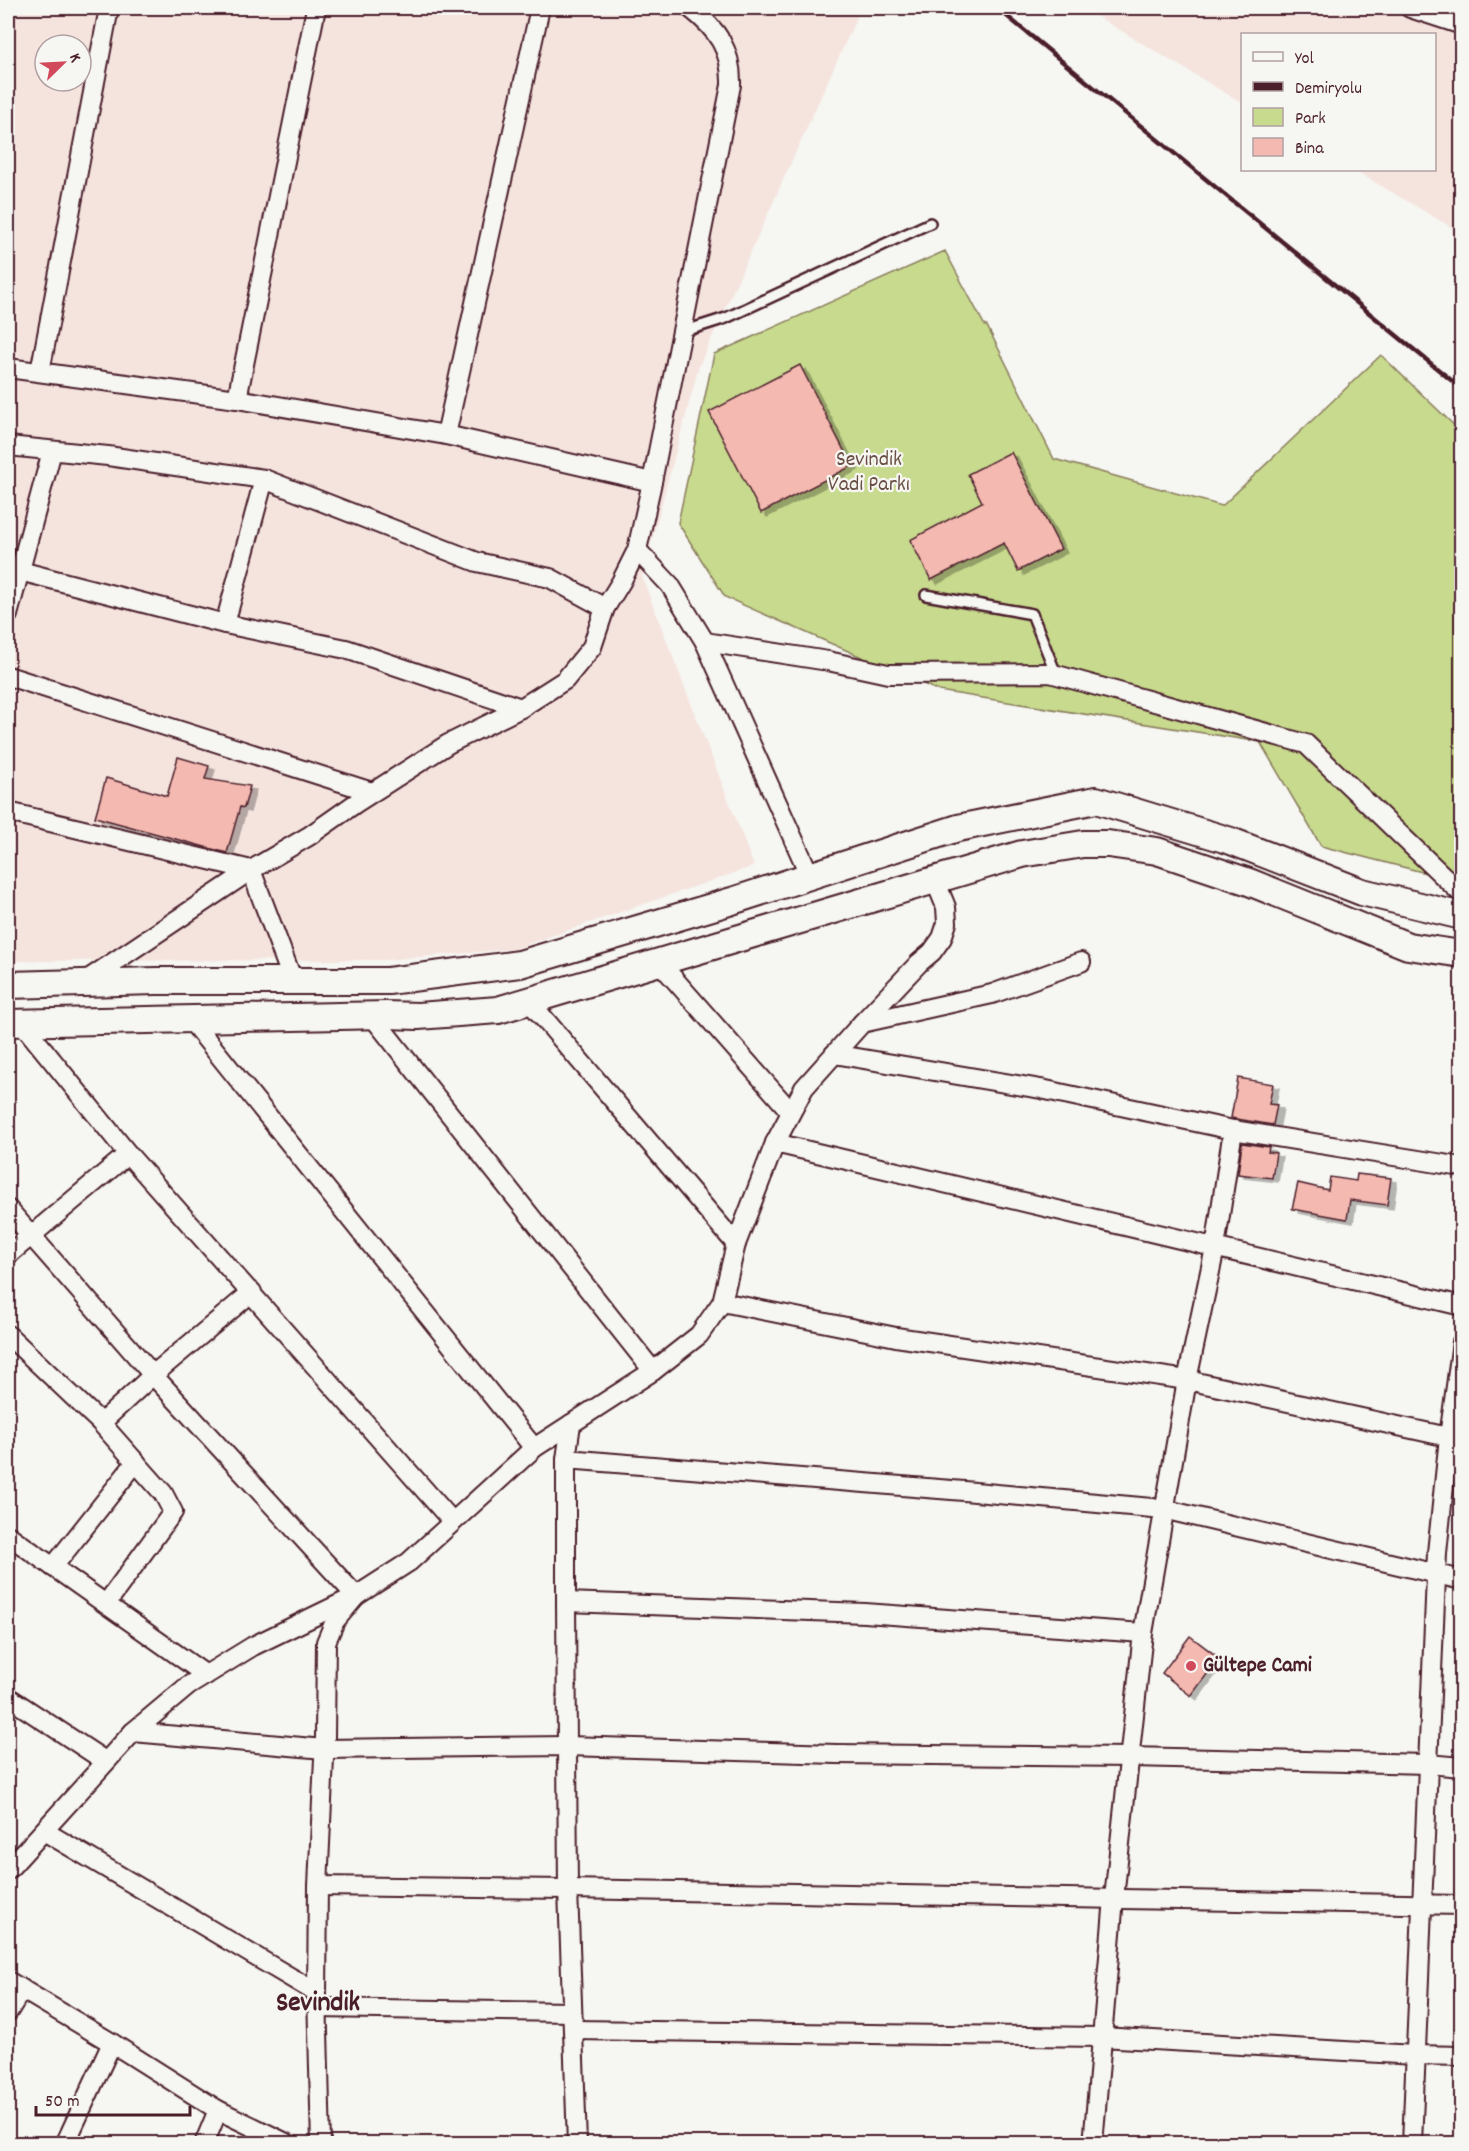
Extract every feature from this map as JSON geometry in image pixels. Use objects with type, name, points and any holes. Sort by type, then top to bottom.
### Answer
[{"type":"main road","points":[[8,985],[84,982],[388,981],[520,964],[810,876],[958,828],[1096,800],[1231,841],[1362,892],[1461,916]]},
{"type":"main road","points":[[14,1023],[418,1016],[498,1010],[1022,854],[1083,844],[1108,844],[1157,851],[1249,882],[1408,946],[1461,954]]},
{"type":"street","points":[[40,372],[109,8]]},
{"type":"street","points":[[237,399],[316,8]]},
{"type":"street","points":[[446,435],[540,8]]},
{"type":"street","points":[[84,982],[251,870],[309,836],[372,792],[448,744],[521,708],[565,680],[592,647],[605,608],[637,550],[731,86],[726,49],[714,28],[690,8]]},
{"type":"street","points":[[1410,8],[1461,25]]},
{"type":"street","points":[[8,368],[237,399],[446,435],[652,482]]},
{"type":"street","points":[[8,446],[108,456],[264,479],[477,562],[550,578],[605,608]]},
{"type":"street","points":[[8,615],[52,451]]},
{"type":"street","points":[[225,624],[264,479]]},
{"type":"street","points":[[637,550],[670,585],[705,642],[810,876]]},
{"type":"street","points":[[20,571],[225,624],[346,649],[521,708]]},
{"type":"street","points":[[705,642],[828,661],[888,674],[1050,674],[1306,744],[1461,894]]},
{"type":"street","points":[[8,676],[372,792]]},
{"type":"street","points":[[8,812],[251,870]]},
{"type":"street","points":[[251,870],[293,981]]},
{"type":"street","points":[[8,1869],[133,1732],[188,1686],[253,1646],[356,1596],[409,1562],[534,1448],[653,1371],[699,1335],[722,1302],[736,1244],[775,1143],[804,1088],[862,1023],[932,952],[942,938],[948,923],[946,907],[935,880]]},
{"type":"street","points":[[862,1023],[993,994],[1081,962]]},
{"type":"street","points":[[660,963],[790,1111]]},
{"type":"street","points":[[529,1001],[736,1244]]},
{"type":"street","points":[[372,1016],[653,1371]]},
{"type":"street","points":[[190,1019],[534,1448]]},
{"type":"street","points":[[14,1023],[452,1521]]},
{"type":"street","points":[[834,1054],[1041,1089],[1233,1130],[1461,1167]]},
{"type":"street","points":[[1093,2144],[1114,1898],[1143,1633],[1187,1380],[1215,1248],[1233,1130]]},
{"type":"street","points":[[775,1143],[1461,1306]]},
{"type":"street","points":[[8,1255],[128,1154]]},
{"type":"street","points":[[8,1209],[153,1375],[356,1596]]},
{"type":"street","points":[[101,1423],[153,1375],[252,1292]]},
{"type":"street","points":[[722,1302],[896,1338],[1187,1380],[1455,1438]]},
{"type":"street","points":[[8,1335],[101,1423],[163,1493],[173,1512],[106,1604]]},
{"type":"street","points":[[1412,2144],[1436,1573],[1455,1438],[1461,1342]]},
{"type":"street","points":[[571,1424],[566,1459],[568,1888],[577,2144]]},
{"type":"street","points":[[566,1459],[1163,1509],[1461,1580]]},
{"type":"street","points":[[53,1568],[136,1462]]},
{"type":"street","points":[[8,1535],[206,1675]]},
{"type":"street","points":[[321,2144],[317,2001],[318,1886],[326,1642],[335,1621],[356,1596]]},
{"type":"street","points":[[566,1602],[865,1612],[1143,1633]]},
{"type":"street","points":[[8,1697],[105,1761]]},
{"type":"street","points":[[133,1732],[324,1749],[567,1746],[836,1754],[1131,1757],[1428,1764],[1461,1767]]},
{"type":"street","points":[[44,1831],[317,2001],[572,2021],[1101,2037],[1461,2056]]},
{"type":"street","points":[[318,1886],[568,1888],[1461,1905]]},
{"type":"street","points":[[8,2012],[15,1985],[218,2110],[288,2144]]},
{"type":"street","points":[[65,2144],[112,2043]]},
{"type":"street","points":[[204,2144],[218,2110]]},
{"type":"lane","points":[[682,332],[726,318],[930,223]]},
{"type":"lane","points":[[926,595],[1032,614],[1057,676]]},
{"type":"shaded area","points":[[8,8],[861,8],[699,366],[642,577],[754,866],[514,949],[384,960],[8,961]]},
{"type":"shaded area","points":[[1083,8],[1461,8],[1461,233],[1356,171],[1436,171],[1436,33],[1241,33],[1241,102]]},
{"type":"green space","name":"Sevindik Vadi Parkı","points":[[945,251],[987,326],[1054,459],[1222,506],[1381,355],[1461,432],[1461,882],[1321,846],[1260,742],[939,691],[725,597],[678,523],[714,354]]},
{"type":"building","points":[[800,365],[852,466],[761,513],[709,412]]},
{"type":"building","points":[[1011,452],[1061,549],[1018,571],[1004,543],[931,580],[910,540],[982,502],[968,474]]},
{"type":"building","points":[[178,757],[209,766],[205,779],[250,786],[244,808],[240,807],[227,853],[95,817],[106,778],[167,796]]},
{"type":"building","points":[[1238,1078],[1273,1084],[1269,1104],[1277,1105],[1273,1125],[1231,1118]]},
{"type":"building","points":[[1242,1143],[1269,1147],[1268,1152],[1276,1153],[1272,1178],[1238,1174]]},
{"type":"building","points":[[1357,1174],[1391,1178],[1387,1205],[1350,1200],[1347,1219],[1292,1209],[1298,1183],[1328,1190],[1330,1177],[1356,1181]]},
{"type":"building","name":"Gültepe Cami","points":[[1190,1636],[1219,1658],[1191,1696],[1162,1673]]},
{"type":"railway","points":[[997,8],[1462,389]]},
{"type":"place","name":"Gültepe Cami","points":[[1191,1666]]},
{"type":"district","name":"Sevindik","points":[[318,2005]]}]
